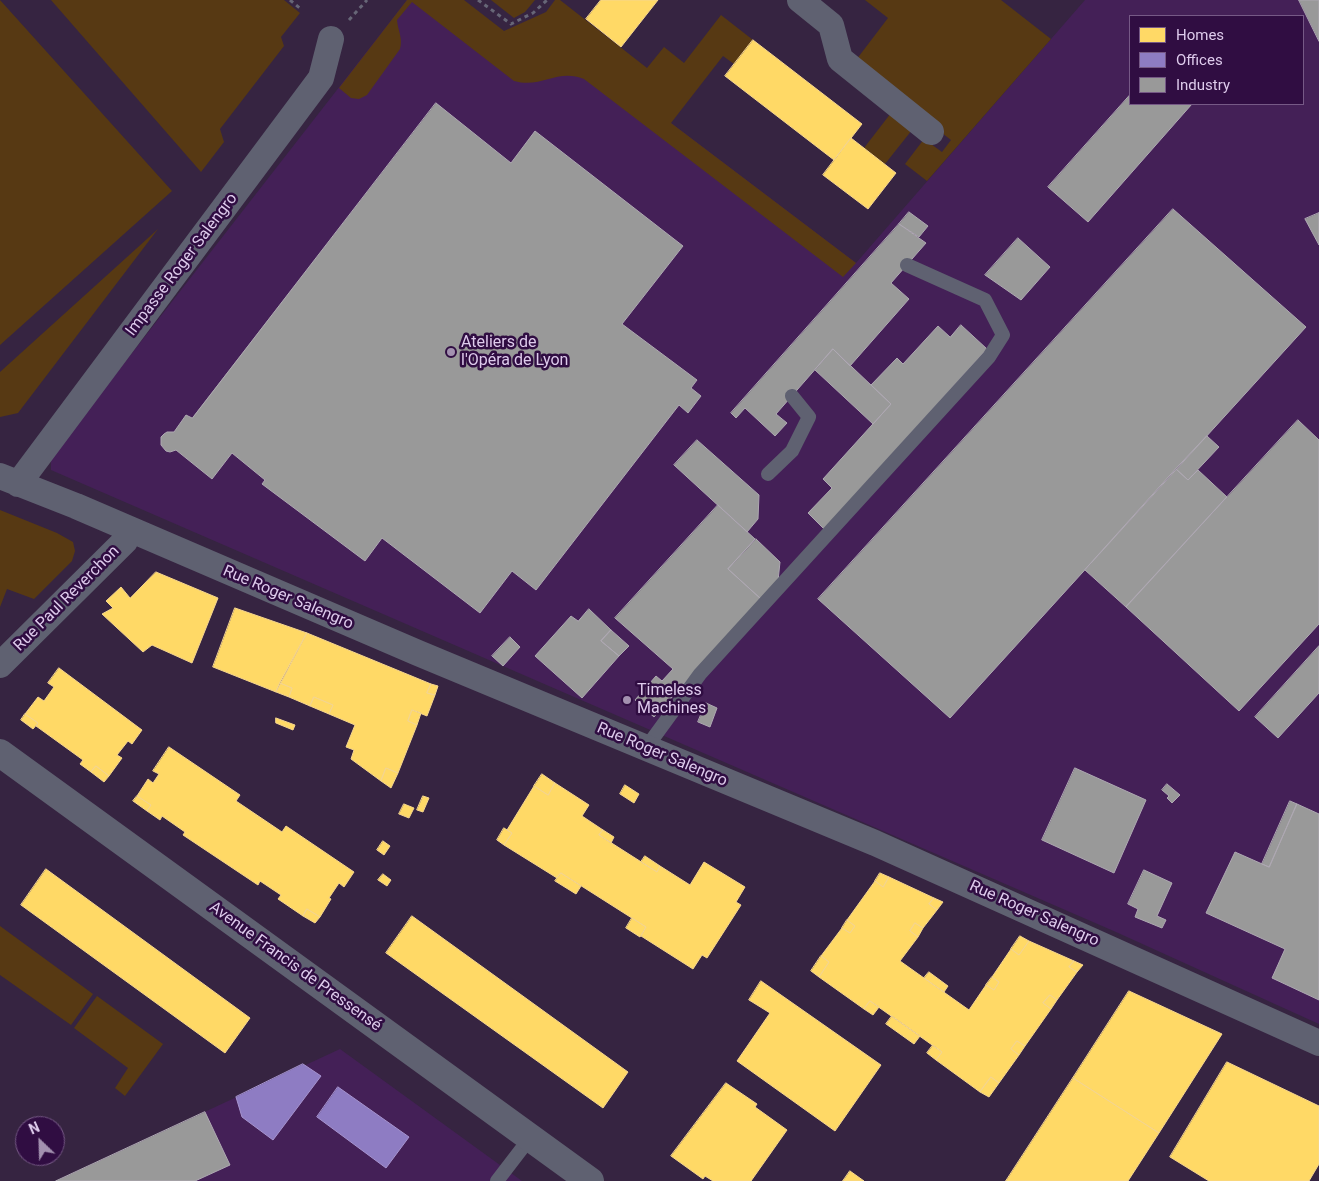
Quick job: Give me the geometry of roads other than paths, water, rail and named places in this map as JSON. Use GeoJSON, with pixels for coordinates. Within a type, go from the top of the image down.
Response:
{"type":"FeatureCollection","features":[{"type":"Feature","properties":{"kind":"street"},"geometry":{"type":"LineString","coordinates":[[800,0],[831,25],[840,58],[932,132]]}},
{"type":"Feature","properties":{"kind":"street","name":"Impasse Roger Salengro"},"geometry":{"type":"LineString","coordinates":[[9,480],[30,465],[321,78],[331,39]]}},
{"type":"Feature","properties":{"kind":"street","name":"Rue Roger Salengro"},"geometry":{"type":"LineString","coordinates":[[9,480],[409,650],[875,843],[1319,1043]]}},
{"type":"Feature","properties":{"kind":"street","name":"Rue Paul Reverchon"},"geometry":{"type":"LineString","coordinates":[[0,665],[125,541],[130,530]]}},
{"type":"Feature","properties":{"kind":"street","name":"Avenue Francis de Pressensé"},"geometry":{"type":"LineString","coordinates":[[0,753],[590,1181]]}},
{"type":"Feature","properties":{"kind":"lane"},"geometry":{"type":"LineString","coordinates":[[646,748],[700,674],[989,356],[1003,336],[985,300],[907,265]]}},
{"type":"Feature","properties":{"kind":"lane"},"geometry":{"type":"LineString","coordinates":[[768,474],[792,451],[809,417],[792,396]]}},
{"type":"Feature","properties":{"kind":"lane"},"geometry":{"type":"LineString","coordinates":[[497,1181],[530,1138]]}},
{"type":"Feature","properties":{"kind":"place","name":"Ateliers de l'Opéra de Lyon"},"geometry":{"type":"Point","coordinates":[451,352]}},
{"type":"Feature","properties":{"kind":"place","name":"Timeless Machines"},"geometry":{"type":"Point","coordinates":[627,700]}}]}
